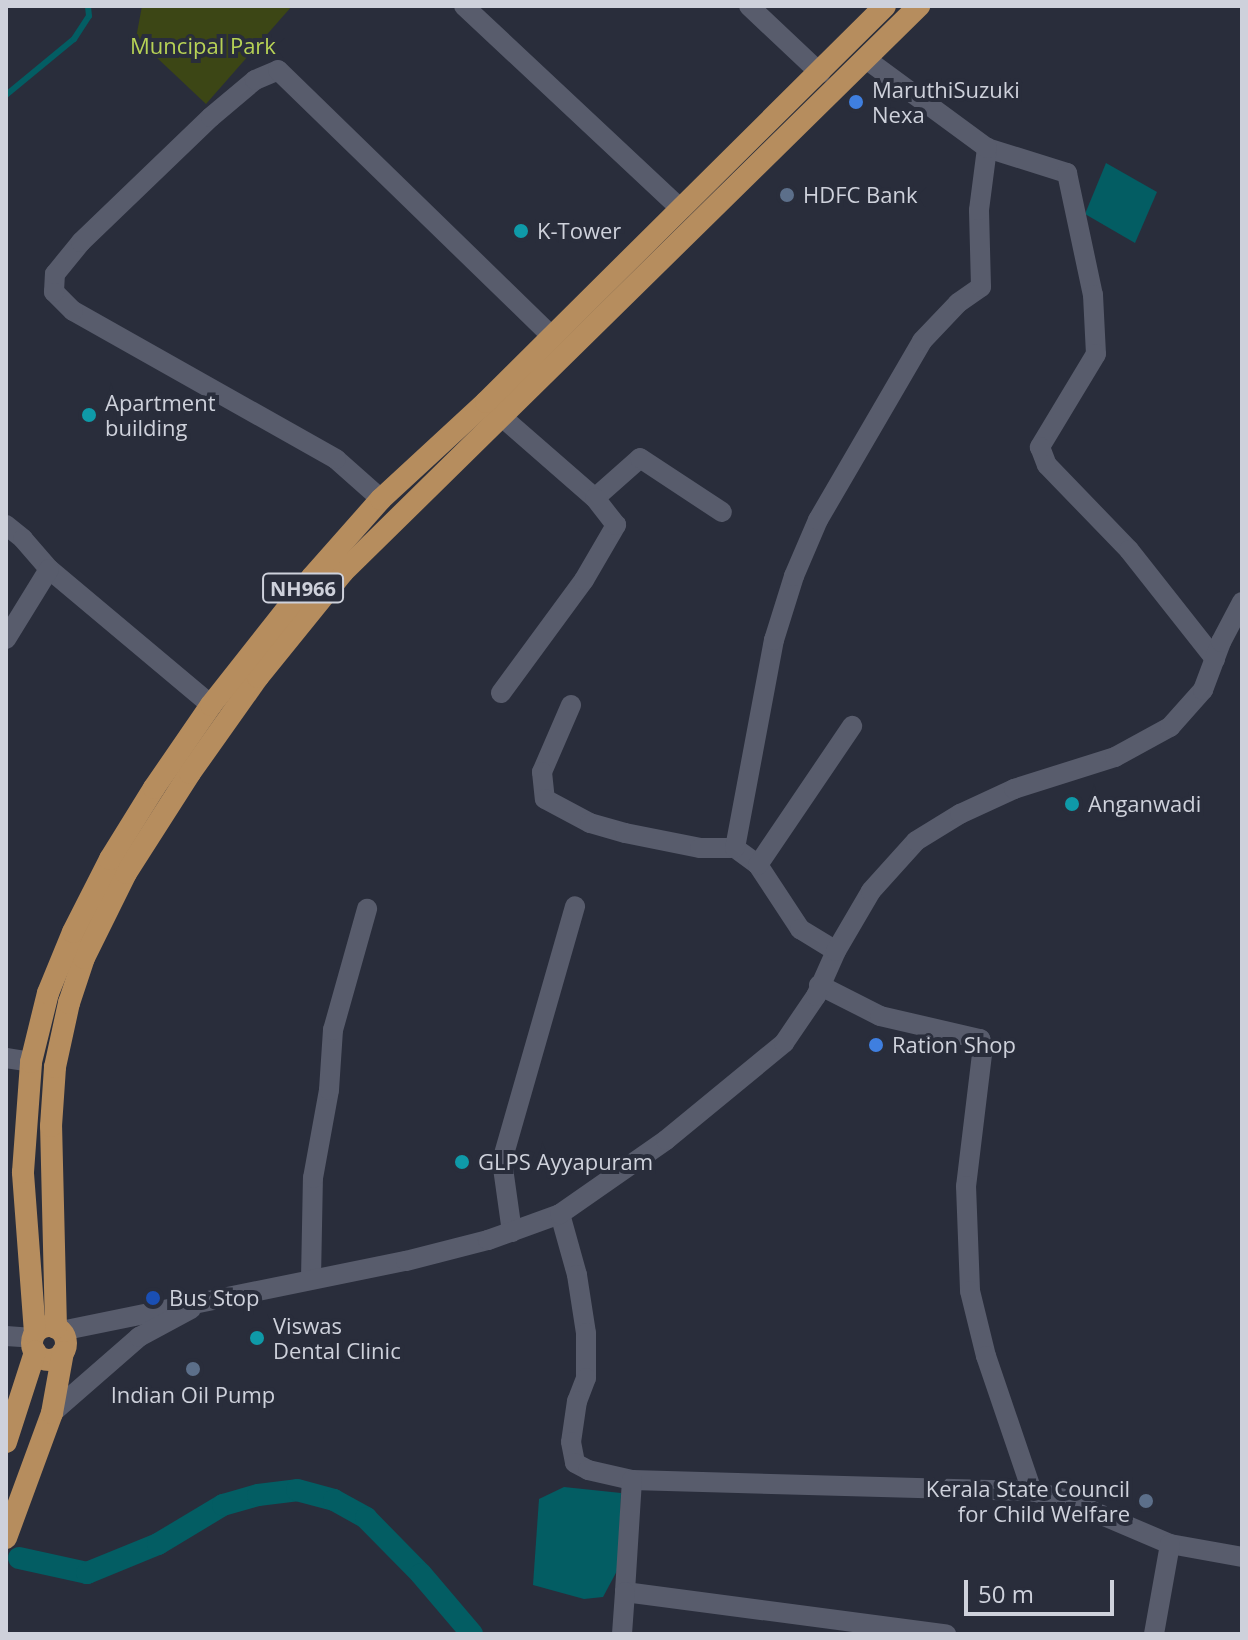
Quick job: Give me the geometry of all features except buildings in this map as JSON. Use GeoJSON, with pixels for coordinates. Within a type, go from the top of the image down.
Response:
{"type":"FeatureCollection","features":[{"type":"Feature","properties":{"kind":"highway","name":"NH966"},"geometry":{"type":"LineString","coordinates":[[6,1538],[52,1413],[47,1339],[23,1172],[31,1062],[48,993],[73,932],[110,859],[211,705],[312,577],[381,499],[552,336],[885,6]]}},
{"type":"Feature","properties":{"kind":"highway","name":"NH966"},"geometry":{"type":"LineString","coordinates":[[6,1442],[47,1339],[55,1067],[69,1003],[84,958],[126,873],[190,773],[258,677],[343,572],[919,6]]}},
{"type":"Feature","properties":{"kind":"street"},"geometry":{"type":"LineString","coordinates":[[464,6],[681,209]]}},
{"type":"Feature","properties":{"kind":"street"},"geometry":{"type":"LineString","coordinates":[[749,6],[820,73]]}},
{"type":"Feature","properties":{"kind":"street"},"geometry":{"type":"LineString","coordinates":[[867,60],[987,148],[1067,173],[1093,295],[1096,354],[1040,447],[1047,465],[1129,550],[1215,659]]}},
{"type":"Feature","properties":{"kind":"street"},"geometry":{"type":"LineString","coordinates":[[381,499],[336,459],[73,311],[54,292],[55,274],[81,242],[211,117],[255,80],[278,70],[552,336]]}},
{"type":"Feature","properties":{"kind":"street"},"geometry":{"type":"LineString","coordinates":[[735,848],[774,640],[806,548],[855,452],[922,341],[958,303],[981,287],[979,210],[987,148]]}},
{"type":"Feature","properties":{"kind":"street"},"geometry":{"type":"LineString","coordinates":[[501,693],[584,580],[616,525],[595,498],[502,417]]}},
{"type":"Feature","properties":{"kind":"street"},"geometry":{"type":"LineString","coordinates":[[595,498],[640,458],[722,512]]}},
{"type":"Feature","properties":{"kind":"street"},"geometry":{"type":"LineString","coordinates":[[6,525],[49,569],[211,705]]}},
{"type":"Feature","properties":{"kind":"street"},"geometry":{"type":"LineString","coordinates":[[6,639],[49,569]]}},
{"type":"Feature","properties":{"kind":"street"},"geometry":{"type":"LineString","coordinates":[[6,1336],[47,1339],[208,1299],[406,1261],[512,1232],[560,1214],[666,1140],[784,1043],[871,891],[916,841],[960,814],[1014,789],[1115,757],[1170,727],[1203,690],[1242,602]]}},
{"type":"Feature","properties":{"kind":"street"},"geometry":{"type":"LineString","coordinates":[[571,705],[542,772],[545,799],[590,823],[625,833],[700,848],[735,848],[758,865],[800,929],[836,951]]}},
{"type":"Feature","properties":{"kind":"street"},"geometry":{"type":"LineString","coordinates":[[758,865],[852,726]]}},
{"type":"Feature","properties":{"kind":"street"},"geometry":{"type":"LineString","coordinates":[[512,1232],[502,1161],[575,906]]}},
{"type":"Feature","properties":{"kind":"street"},"geometry":{"type":"LineString","coordinates":[[311,1279],[313,1178],[329,1090],[333,1030],[367,909]]}},
{"type":"Feature","properties":{"kind":"street"},"geometry":{"type":"LineString","coordinates":[[819,985],[880,1016],[980,1039],[983,1046],[966,1186],[970,1291],[986,1356],[1032,1491]]}},
{"type":"Feature","properties":{"kind":"street"},"geometry":{"type":"LineString","coordinates":[[6,1058],[31,1062]]}},
{"type":"Feature","properties":{"kind":"street"},"geometry":{"type":"LineString","coordinates":[[560,1214],[577,1275],[586,1333],[586,1378],[577,1401],[571,1442],[575,1463],[588,1470],[632,1480],[1032,1491],[1064,1499],[1170,1544],[1242,1557]]}},
{"type":"Feature","properties":{"kind":"street"},"geometry":{"type":"LineString","coordinates":[[52,1413],[139,1337],[208,1299]]}},
{"type":"Feature","properties":{"kind":"street"},"geometry":{"type":"LineString","coordinates":[[622,1634],[632,1480]]}},
{"type":"Feature","properties":{"kind":"street"},"geometry":{"type":"LineString","coordinates":[[1154,1634],[1170,1544]]}},
{"type":"Feature","properties":{"kind":"street"},"geometry":{"type":"LineString","coordinates":[[625,1592],[946,1634]]}},
{"type":"Feature","properties":{"kind":"green space","name":"Muncipal Park"},"geometry":{"type":"Polygon","coordinates":[[[142,6],[292,6],[206,104],[136,38],[142,6]]]}},
{"type":"Feature","properties":{"kind":"shaded area"},"geometry":{"type":"Polygon","coordinates":[[[1106,163],[1157,192],[1135,243],[1085,214],[1106,163]]]}},
{"type":"Feature","properties":{"kind":"shaded area"},"geometry":{"type":"Polygon","coordinates":[[[564,1487],[621,1493],[618,1569],[603,1597],[584,1599],[533,1585],[539,1499],[564,1487]]]}},
{"type":"Feature","properties":{"kind":"waterway"},"geometry":{"type":"LineString","coordinates":[[6,95],[74,39],[89,16],[88,6]]}},
{"type":"Feature","properties":{"kind":"waterway"},"geometry":{"type":"LineString","coordinates":[[19,1558],[87,1573],[158,1544],[223,1505],[258,1495],[297,1490],[334,1500],[366,1518],[421,1574],[472,1634]]}},
{"type":"Feature","properties":{"kind":"place","name":"MaruthiSuzuki Nexa"},"geometry":{"type":"Point","coordinates":[856,102]}},
{"type":"Feature","properties":{"kind":"place","name":"HDFC Bank"},"geometry":{"type":"Point","coordinates":[787,195]}},
{"type":"Feature","properties":{"kind":"place","name":"K-Tower"},"geometry":{"type":"Point","coordinates":[521,231]}},
{"type":"Feature","properties":{"kind":"place","name":"Apartment building"},"geometry":{"type":"Point","coordinates":[89,415]}},
{"type":"Feature","properties":{"kind":"place","name":"Anganwadi"},"geometry":{"type":"Point","coordinates":[1072,804]}},
{"type":"Feature","properties":{"kind":"place","name":"Ration Shop"},"geometry":{"type":"Point","coordinates":[876,1045]}},
{"type":"Feature","properties":{"kind":"place","name":"GLPS Ayyapuram"},"geometry":{"type":"Point","coordinates":[462,1162]}},
{"type":"Feature","properties":{"kind":"place","name":"Bus Stop"},"geometry":{"type":"Point","coordinates":[153,1298]}},
{"type":"Feature","properties":{"kind":"place","name":"Viswas Dental Clinic"},"geometry":{"type":"Point","coordinates":[257,1338]}},
{"type":"Feature","properties":{"kind":"place","name":"Indian Oil Pump"},"geometry":{"type":"Point","coordinates":[193,1369]}},
{"type":"Feature","properties":{"kind":"place","name":"Kerala State Council for Child Welfare"},"geometry":{"type":"Point","coordinates":[1146,1501]}}]}
